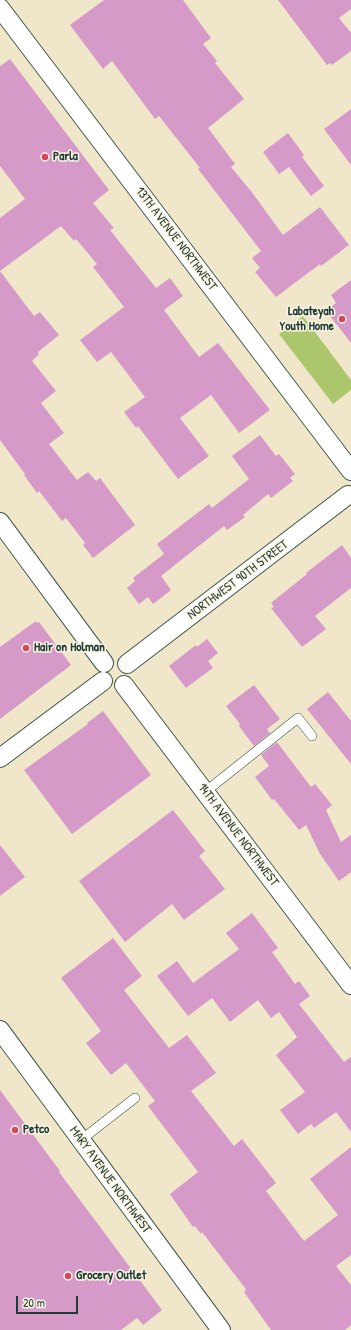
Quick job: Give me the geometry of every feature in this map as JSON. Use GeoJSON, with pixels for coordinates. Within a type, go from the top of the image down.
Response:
{"type":"FeatureCollection","features":[{"type":"Feature","properties":{"kind":"street","name":"13TH AVENUE NORTHWEST"},"geometry":{"type":"LineString","coordinates":[[0,8],[351,472]]}},
{"type":"Feature","properties":{"kind":"street"},"geometry":{"type":"LineString","coordinates":[[350,497],[345,488],[345,482],[346,478],[351,472]]}},
{"type":"Feature","properties":{"kind":"street","name":"NORTHWEST 90TH STREET"},"geometry":{"type":"LineString","coordinates":[[127,664],[350,497]]}},
{"type":"Feature","properties":{"kind":"street"},"geometry":{"type":"LineString","coordinates":[[0,522],[104,663]]}},
{"type":"Feature","properties":{"kind":"street"},"geometry":{"type":"LineString","coordinates":[[121,658],[127,664],[130,670],[130,676],[124,685],[117,688],[112,688],[103,681],[100,675],[102,665],[104,663],[110,659],[121,658]]}},
{"type":"Feature","properties":{"kind":"street"},"geometry":{"type":"LineString","coordinates":[[0,758],[103,681]]}},
{"type":"Feature","properties":{"kind":"street","name":"14TH AVENUE NORTHWEST"},"geometry":{"type":"LineString","coordinates":[[124,685],[351,986]]}},
{"type":"Feature","properties":{"kind":"street","name":"MARY AVENUE NORTHWEST"},"geometry":{"type":"LineString","coordinates":[[0,1030],[221,1330]]}},
{"type":"Feature","properties":{"kind":"lane"},"geometry":{"type":"LineString","coordinates":[[205,792],[298,718],[312,736]]}},
{"type":"Feature","properties":{"kind":"lane"},"geometry":{"type":"LineString","coordinates":[[81,1140],[135,1098]]}},
{"type":"Feature","properties":{"kind":"green space"},"geometry":{"type":"Polygon","coordinates":[[[303,316],[351,380],[351,390],[333,404],[279,334],[303,316]]]}},
{"type":"Feature","properties":{"kind":"building"},"geometry":{"type":"Polygon","coordinates":[[[104,0],[183,0],[211,38],[203,44],[217,61],[215,63],[244,99],[208,128],[235,164],[231,167],[251,191],[283,235],[320,207],[349,245],[321,266],[320,264],[276,297],[255,272],[260,268],[252,258],[261,251],[198,169],[200,168],[159,116],[155,119],[112,61],[103,69],[70,25],[104,0]]]}},
{"type":"Feature","properties":{"kind":"building"},"geometry":{"type":"Polygon","coordinates":[[[278,0],[351,0],[351,9],[339,18],[351,33],[351,51],[332,65],[330,63],[327,65],[278,0]]]}},
{"type":"Feature","properties":{"kind":"building"},"geometry":{"type":"Polygon","coordinates":[[[10,59],[109,190],[93,203],[114,228],[110,230],[156,288],[170,278],[183,296],[164,310],[199,357],[218,343],[270,410],[239,433],[211,395],[180,418],[209,456],[178,479],[138,426],[136,428],[124,412],[145,397],[111,352],[97,362],[80,340],[124,307],[93,267],[97,264],[76,239],[74,241],[61,226],[0,271],[0,218],[25,199],[0,166],[0,66],[10,59]]]}},
{"type":"Feature","properties":{"kind":"building"},"geometry":{"type":"Polygon","coordinates":[[[351,109],[351,165],[324,129],[351,109]]]}},
{"type":"Feature","properties":{"kind":"building"},"geometry":{"type":"Polygon","coordinates":[[[288,133],[304,155],[302,157],[324,186],[311,196],[289,167],[279,174],[263,152],[288,133]]]}},
{"type":"Feature","properties":{"kind":"building"},"geometry":{"type":"Polygon","coordinates":[[[0,271],[34,316],[40,312],[59,335],[38,352],[39,354],[32,361],[56,391],[41,403],[64,433],[49,444],[77,480],[88,472],[96,481],[100,478],[135,525],[93,558],[83,545],[85,543],[66,518],[62,521],[39,491],[37,493],[0,440],[0,271]]]}},
{"type":"Feature","properties":{"kind":"building","name":"Labateyah Youth Home"},"geometry":{"type":"Polygon","coordinates":[[[351,280],[351,343],[326,311],[336,303],[331,295],[351,280]]]}},
{"type":"Feature","properties":{"kind":"building"},"geometry":{"type":"Polygon","coordinates":[[[260,435],[276,456],[279,454],[295,474],[290,478],[293,481],[271,498],[268,494],[243,515],[245,517],[227,530],[224,526],[161,576],[171,590],[153,604],[148,597],[139,604],[127,588],[135,581],[133,578],[164,554],[157,544],[209,504],[212,508],[249,479],[232,456],[260,435]]]}},
{"type":"Feature","properties":{"kind":"building"},"geometry":{"type":"Polygon","coordinates":[[[342,545],[351,558],[351,588],[315,616],[326,629],[302,647],[271,608],[274,607],[271,603],[342,545]]]}},
{"type":"Feature","properties":{"kind":"building"},"geometry":{"type":"Polygon","coordinates":[[[36,621],[37,623],[39,622],[71,665],[0,719],[0,647],[36,621]]]}},
{"type":"Feature","properties":{"kind":"building"},"geometry":{"type":"Polygon","coordinates":[[[207,639],[218,653],[208,661],[213,668],[186,688],[169,666],[196,645],[197,647],[207,639]]]}},
{"type":"Feature","properties":{"kind":"building"},"geometry":{"type":"Polygon","coordinates":[[[254,685],[280,719],[267,729],[270,733],[254,746],[226,706],[254,685]]]}},
{"type":"Feature","properties":{"kind":"building"},"geometry":{"type":"Polygon","coordinates":[[[328,692],[351,721],[351,764],[307,709],[328,692]]]}},
{"type":"Feature","properties":{"kind":"building"},"geometry":{"type":"Polygon","coordinates":[[[103,711],[151,775],[72,834],[24,770],[88,724],[87,723],[103,711]]]}},
{"type":"Feature","properties":{"kind":"building"},"geometry":{"type":"Polygon","coordinates":[[[277,742],[311,787],[315,784],[332,805],[326,810],[341,842],[351,835],[351,872],[339,881],[320,854],[306,825],[299,830],[274,799],[272,800],[255,777],[269,766],[261,755],[277,742]]]}},
{"type":"Feature","properties":{"kind":"building"},"geometry":{"type":"Polygon","coordinates":[[[173,810],[205,851],[199,856],[225,889],[184,920],[172,904],[125,942],[79,881],[173,810]]]}},
{"type":"Feature","properties":{"kind":"building"},"geometry":{"type":"Polygon","coordinates":[[[0,845],[25,877],[0,896],[0,845]]]}},
{"type":"Feature","properties":{"kind":"building"},"geometry":{"type":"Polygon","coordinates":[[[252,913],[278,948],[272,952],[295,984],[299,981],[310,996],[299,1004],[344,1062],[351,1057],[351,1132],[336,1112],[314,1128],[311,1124],[298,1134],[280,1110],[305,1092],[276,1055],[297,1037],[279,1012],[271,1018],[258,1000],[230,1022],[212,998],[188,1016],[157,976],[177,961],[193,983],[239,949],[226,933],[252,913]]]}},
{"type":"Feature","properties":{"kind":"building"},"geometry":{"type":"Polygon","coordinates":[[[113,938],[142,976],[124,990],[169,1048],[187,1035],[216,1073],[191,1091],[234,1146],[242,1139],[276,1183],[266,1191],[304,1241],[338,1215],[310,1179],[351,1147],[351,1255],[336,1266],[351,1285],[351,1325],[345,1330],[271,1330],[244,1292],[246,1290],[245,1288],[202,1232],[201,1234],[195,1226],[193,1227],[170,1194],[198,1172],[148,1106],[155,1101],[126,1063],[111,1075],[86,1043],[101,1031],[61,978],[113,938]]]}},
{"type":"Feature","properties":{"kind":"building","name":"Grocery Outlet"},"geometry":{"type":"Polygon","coordinates":[[[0,1090],[162,1310],[143,1325],[137,1318],[121,1330],[0,1330],[0,1090]]]}},
{"type":"Feature","properties":{"kind":"place","name":"Parla"},"geometry":{"type":"Point","coordinates":[45,157]}},
{"type":"Feature","properties":{"kind":"place","name":"Labateyah Youth Home"},"geometry":{"type":"Point","coordinates":[342,319]}},
{"type":"Feature","properties":{"kind":"place","name":"Hair on Holman"},"geometry":{"type":"Point","coordinates":[26,648]}},
{"type":"Feature","properties":{"kind":"place","name":"Petco"},"geometry":{"type":"Point","coordinates":[15,1130]}},
{"type":"Feature","properties":{"kind":"place","name":"Grocery Outlet"},"geometry":{"type":"Point","coordinates":[68,1276]}}]}
